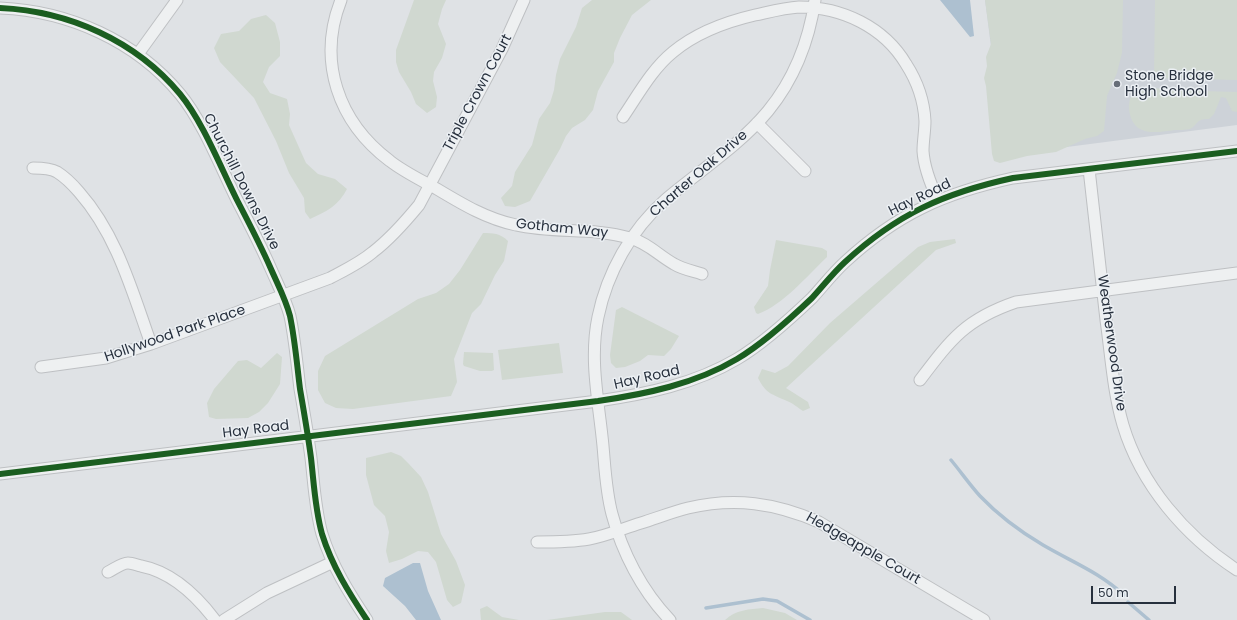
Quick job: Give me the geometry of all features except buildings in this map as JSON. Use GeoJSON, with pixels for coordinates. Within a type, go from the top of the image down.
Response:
{"type":"FeatureCollection","features":[{"type":"Feature","properties":{"kind":"street"},"geometry":{"type":"LineString","coordinates":[[138,54],[177,0]]}},
{"type":"Feature","properties":{"kind":"street","name":"Gotham Way"},"geometry":{"type":"LineString","coordinates":[[341,0],[332,27],[331,55],[336,87],[343,104],[357,128],[391,162],[470,208],[493,218],[515,225],[554,230],[594,231],[631,238],[647,244],[675,265],[702,274]]}},
{"type":"Feature","properties":{"kind":"street","name":"Triple Crown Court"},"geometry":{"type":"LineString","coordinates":[[284,296],[330,278],[351,267],[373,252],[406,221],[419,205],[502,49],[524,0]]}},
{"type":"Feature","properties":{"kind":"street"},"geometry":{"type":"LineString","coordinates":[[624,117],[647,81],[661,64],[671,53],[697,36],[716,26],[738,19],[815,4],[845,14],[872,27],[900,54],[917,84],[923,105],[925,122],[923,151],[931,185],[938,200]]}},
{"type":"Feature","properties":{"kind":"street","name":"Charter Oak Drive"},"geometry":{"type":"LineString","coordinates":[[670,620],[642,584],[628,559],[617,531],[608,494],[594,376],[594,358],[598,317],[610,277],[631,238],[663,202],[741,138],[757,123],[778,98],[794,70],[807,40],[815,4]]}},
{"type":"Feature","properties":{"kind":"street","name":"Churchill Downs Drive"},"geometry":{"type":"LineString","coordinates":[[0,8],[55,16],[84,25],[106,35],[138,54],[159,72],[180,95],[195,117],[258,239],[284,296],[294,334],[316,508],[323,536],[332,562],[341,580],[367,620]]}},
{"type":"Feature","properties":{"kind":"street"},"geometry":{"type":"LineString","coordinates":[[757,123],[805,171]]}},
{"type":"Feature","properties":{"kind":"street","name":"Hay Road"},"geometry":{"type":"LineString","coordinates":[[0,474],[598,401],[631,396],[679,384],[711,373],[738,358],[786,322],[845,262],[889,226],[910,213],[938,200],[984,185],[1013,178],[1237,151]]}},
{"type":"Feature","properties":{"kind":"street"},"geometry":{"type":"LineString","coordinates":[[32,168],[56,172],[74,186],[98,216],[119,257],[151,344]]}},
{"type":"Feature","properties":{"kind":"street","name":"Weatherwood Drive"},"geometry":{"type":"LineString","coordinates":[[1090,169],[1102,290],[1114,381],[1124,426],[1140,463],[1159,495],[1182,524],[1209,550],[1237,570]]}},
{"type":"Feature","properties":{"kind":"street"},"geometry":{"type":"LineString","coordinates":[[920,380],[958,333],[981,316],[998,308],[1025,300],[1237,273]]}},
{"type":"Feature","properties":{"kind":"street","name":"Hollywood Park Place"},"geometry":{"type":"LineString","coordinates":[[40,368],[106,358],[151,344],[284,296]]}},
{"type":"Feature","properties":{"kind":"street","name":"Hedgeapple Court"},"geometry":{"type":"LineString","coordinates":[[537,542],[570,542],[589,539],[686,508],[705,504],[744,502],[783,508],[828,526],[984,620]]}},
{"type":"Feature","properties":{"kind":"street"},"geometry":{"type":"LineString","coordinates":[[224,620],[266,594],[332,562]]}},
{"type":"Feature","properties":{"kind":"street"},"geometry":{"type":"LineString","coordinates":[[108,572],[127,563],[154,568],[187,589],[204,605],[214,620]]}},
{"type":"Feature","properties":{"kind":"shaded area"},"geometry":{"type":"Polygon","coordinates":[[[414,0],[446,0],[438,24],[446,44],[442,58],[434,72],[433,81],[437,97],[436,107],[427,113],[416,104],[411,92],[399,72],[396,62],[396,50],[414,0]]]}},
{"type":"Feature","properties":{"kind":"shaded area"},"geometry":{"type":"Polygon","coordinates":[[[592,0],[651,0],[632,15],[614,53],[614,62],[598,91],[593,110],[585,120],[572,128],[566,136],[530,201],[515,207],[505,206],[501,198],[512,186],[515,172],[532,145],[539,119],[550,103],[560,59],[576,27],[582,8],[592,0]]]}},
{"type":"Feature","properties":{"kind":"shaded area","name":"Stone Bridge High School"},"geometry":{"type":"Polygon","coordinates":[[[985,0],[1237,0],[1237,125],[1005,155],[985,0]]]}},
{"type":"Feature","properties":{"kind":"shaded area"},"geometry":{"type":"Polygon","coordinates":[[[985,0],[1123,0],[1122,53],[1117,73],[1107,96],[1104,131],[1097,136],[1085,139],[1056,152],[1027,156],[1000,163],[994,161],[984,78],[987,66],[986,57],[991,44],[985,0]]]}},
{"type":"Feature","properties":{"kind":"shaded area"},"geometry":{"type":"Polygon","coordinates":[[[1155,0],[1237,0],[1237,80],[1154,78],[1155,0]]]}},
{"type":"Feature","properties":{"kind":"shaded area"},"geometry":{"type":"Polygon","coordinates":[[[266,15],[275,23],[280,42],[280,56],[269,67],[263,82],[270,93],[287,99],[290,114],[289,125],[306,163],[318,174],[335,179],[347,189],[336,204],[310,219],[305,212],[304,198],[289,173],[276,141],[254,98],[220,62],[214,48],[221,34],[239,31],[251,19],[266,15]]]}},
{"type":"Feature","properties":{"kind":"shaded area"},"geometry":{"type":"Polygon","coordinates":[[[1150,87],[1167,90],[1237,92],[1237,112],[1232,111],[1226,98],[1221,97],[1214,114],[1209,119],[1199,121],[1190,129],[1156,132],[1144,131],[1134,124],[1129,110],[1129,103],[1135,88],[1150,87]]]}},
{"type":"Feature","properties":{"kind":"shaded area"},"geometry":{"type":"Polygon","coordinates":[[[483,233],[496,234],[502,236],[508,241],[504,261],[495,275],[481,304],[472,313],[454,359],[457,382],[451,396],[353,409],[336,408],[325,403],[318,390],[318,371],[325,356],[418,299],[436,293],[449,284],[460,270],[483,233]]]}},
{"type":"Feature","properties":{"kind":"shaded area"},"geometry":{"type":"Polygon","coordinates":[[[955,239],[956,243],[936,250],[786,388],[808,402],[810,408],[803,411],[791,403],[773,395],[764,387],[758,378],[762,369],[775,373],[788,366],[830,323],[918,247],[930,242],[955,239]]]}},
{"type":"Feature","properties":{"kind":"shaded area"},"geometry":{"type":"Polygon","coordinates":[[[776,240],[822,248],[827,251],[827,257],[786,297],[777,304],[758,314],[756,313],[754,307],[768,286],[776,240]]]}},
{"type":"Feature","properties":{"kind":"shaded area"},"geometry":{"type":"Polygon","coordinates":[[[622,307],[679,336],[671,349],[664,356],[648,355],[640,361],[625,367],[616,368],[611,363],[610,355],[616,310],[622,307]]]}},
{"type":"Feature","properties":{"kind":"shaded area"},"geometry":{"type":"Polygon","coordinates":[[[559,343],[563,373],[502,380],[498,350],[559,343]]]}},
{"type":"Feature","properties":{"kind":"shaded area"},"geometry":{"type":"Polygon","coordinates":[[[464,352],[493,353],[494,370],[480,371],[464,366],[464,352]]]}},
{"type":"Feature","properties":{"kind":"shaded area"},"geometry":{"type":"Polygon","coordinates":[[[277,353],[282,357],[280,384],[268,403],[259,412],[248,418],[216,419],[209,417],[207,403],[214,389],[238,361],[247,360],[261,368],[277,353]]]}},
{"type":"Feature","properties":{"kind":"shaded area"},"geometry":{"type":"Polygon","coordinates":[[[391,452],[401,456],[421,477],[428,492],[441,534],[456,561],[465,585],[461,603],[453,607],[447,600],[436,562],[428,552],[418,551],[402,559],[389,563],[386,551],[389,532],[385,516],[374,505],[366,475],[366,458],[391,452]]]}},
{"type":"Feature","properties":{"kind":"shaded area"},"geometry":{"type":"Polygon","coordinates":[[[487,606],[502,617],[519,620],[481,620],[480,609],[487,606]]]}},
{"type":"Feature","properties":{"kind":"shaded area"},"geometry":{"type":"Polygon","coordinates":[[[763,608],[785,613],[797,620],[725,620],[738,612],[763,608]]]}},
{"type":"Feature","properties":{"kind":"shaded area"},"geometry":{"type":"Polygon","coordinates":[[[605,612],[621,612],[632,620],[547,620],[605,612]]]}},
{"type":"Feature","properties":{"kind":"water"},"geometry":{"type":"Polygon","coordinates":[[[940,0],[970,0],[974,36],[970,37],[940,0]]]}},
{"type":"Feature","properties":{"kind":"water"},"geometry":{"type":"Polygon","coordinates":[[[413,563],[420,563],[428,591],[441,620],[416,620],[405,606],[383,586],[385,578],[413,563]]]}},
{"type":"Feature","properties":{"kind":"waterway"},"geometry":{"type":"LineString","coordinates":[[951,460],[980,496],[1010,523],[1026,535],[1105,580],[1124,595]]}},
{"type":"Feature","properties":{"kind":"waterway"},"geometry":{"type":"LineString","coordinates":[[706,608],[763,599],[777,601],[810,620]]}},
{"type":"Feature","properties":{"kind":"waterway"},"geometry":{"type":"LineString","coordinates":[[1128,602],[1149,620]]}},
{"type":"Feature","properties":{"kind":"cycle path"},"geometry":{"type":"LineString","coordinates":[[0,8],[26,10],[51,15],[99,32],[122,44],[162,75],[180,94],[196,118],[211,145],[259,243],[286,304],[293,334],[311,458],[316,506],[322,534],[336,568],[347,589],[367,620]]}},
{"type":"Feature","properties":{"kind":"cycle path"},"geometry":{"type":"LineString","coordinates":[[0,474],[598,401],[670,387],[721,368],[747,353],[795,314],[812,298],[832,275],[864,245],[903,218],[943,199],[988,184],[1013,178],[1237,151]]}},
{"type":"Feature","properties":{"kind":"place","name":"Stone Bridge High School"},"geometry":{"type":"Point","coordinates":[1117,84]}}]}
